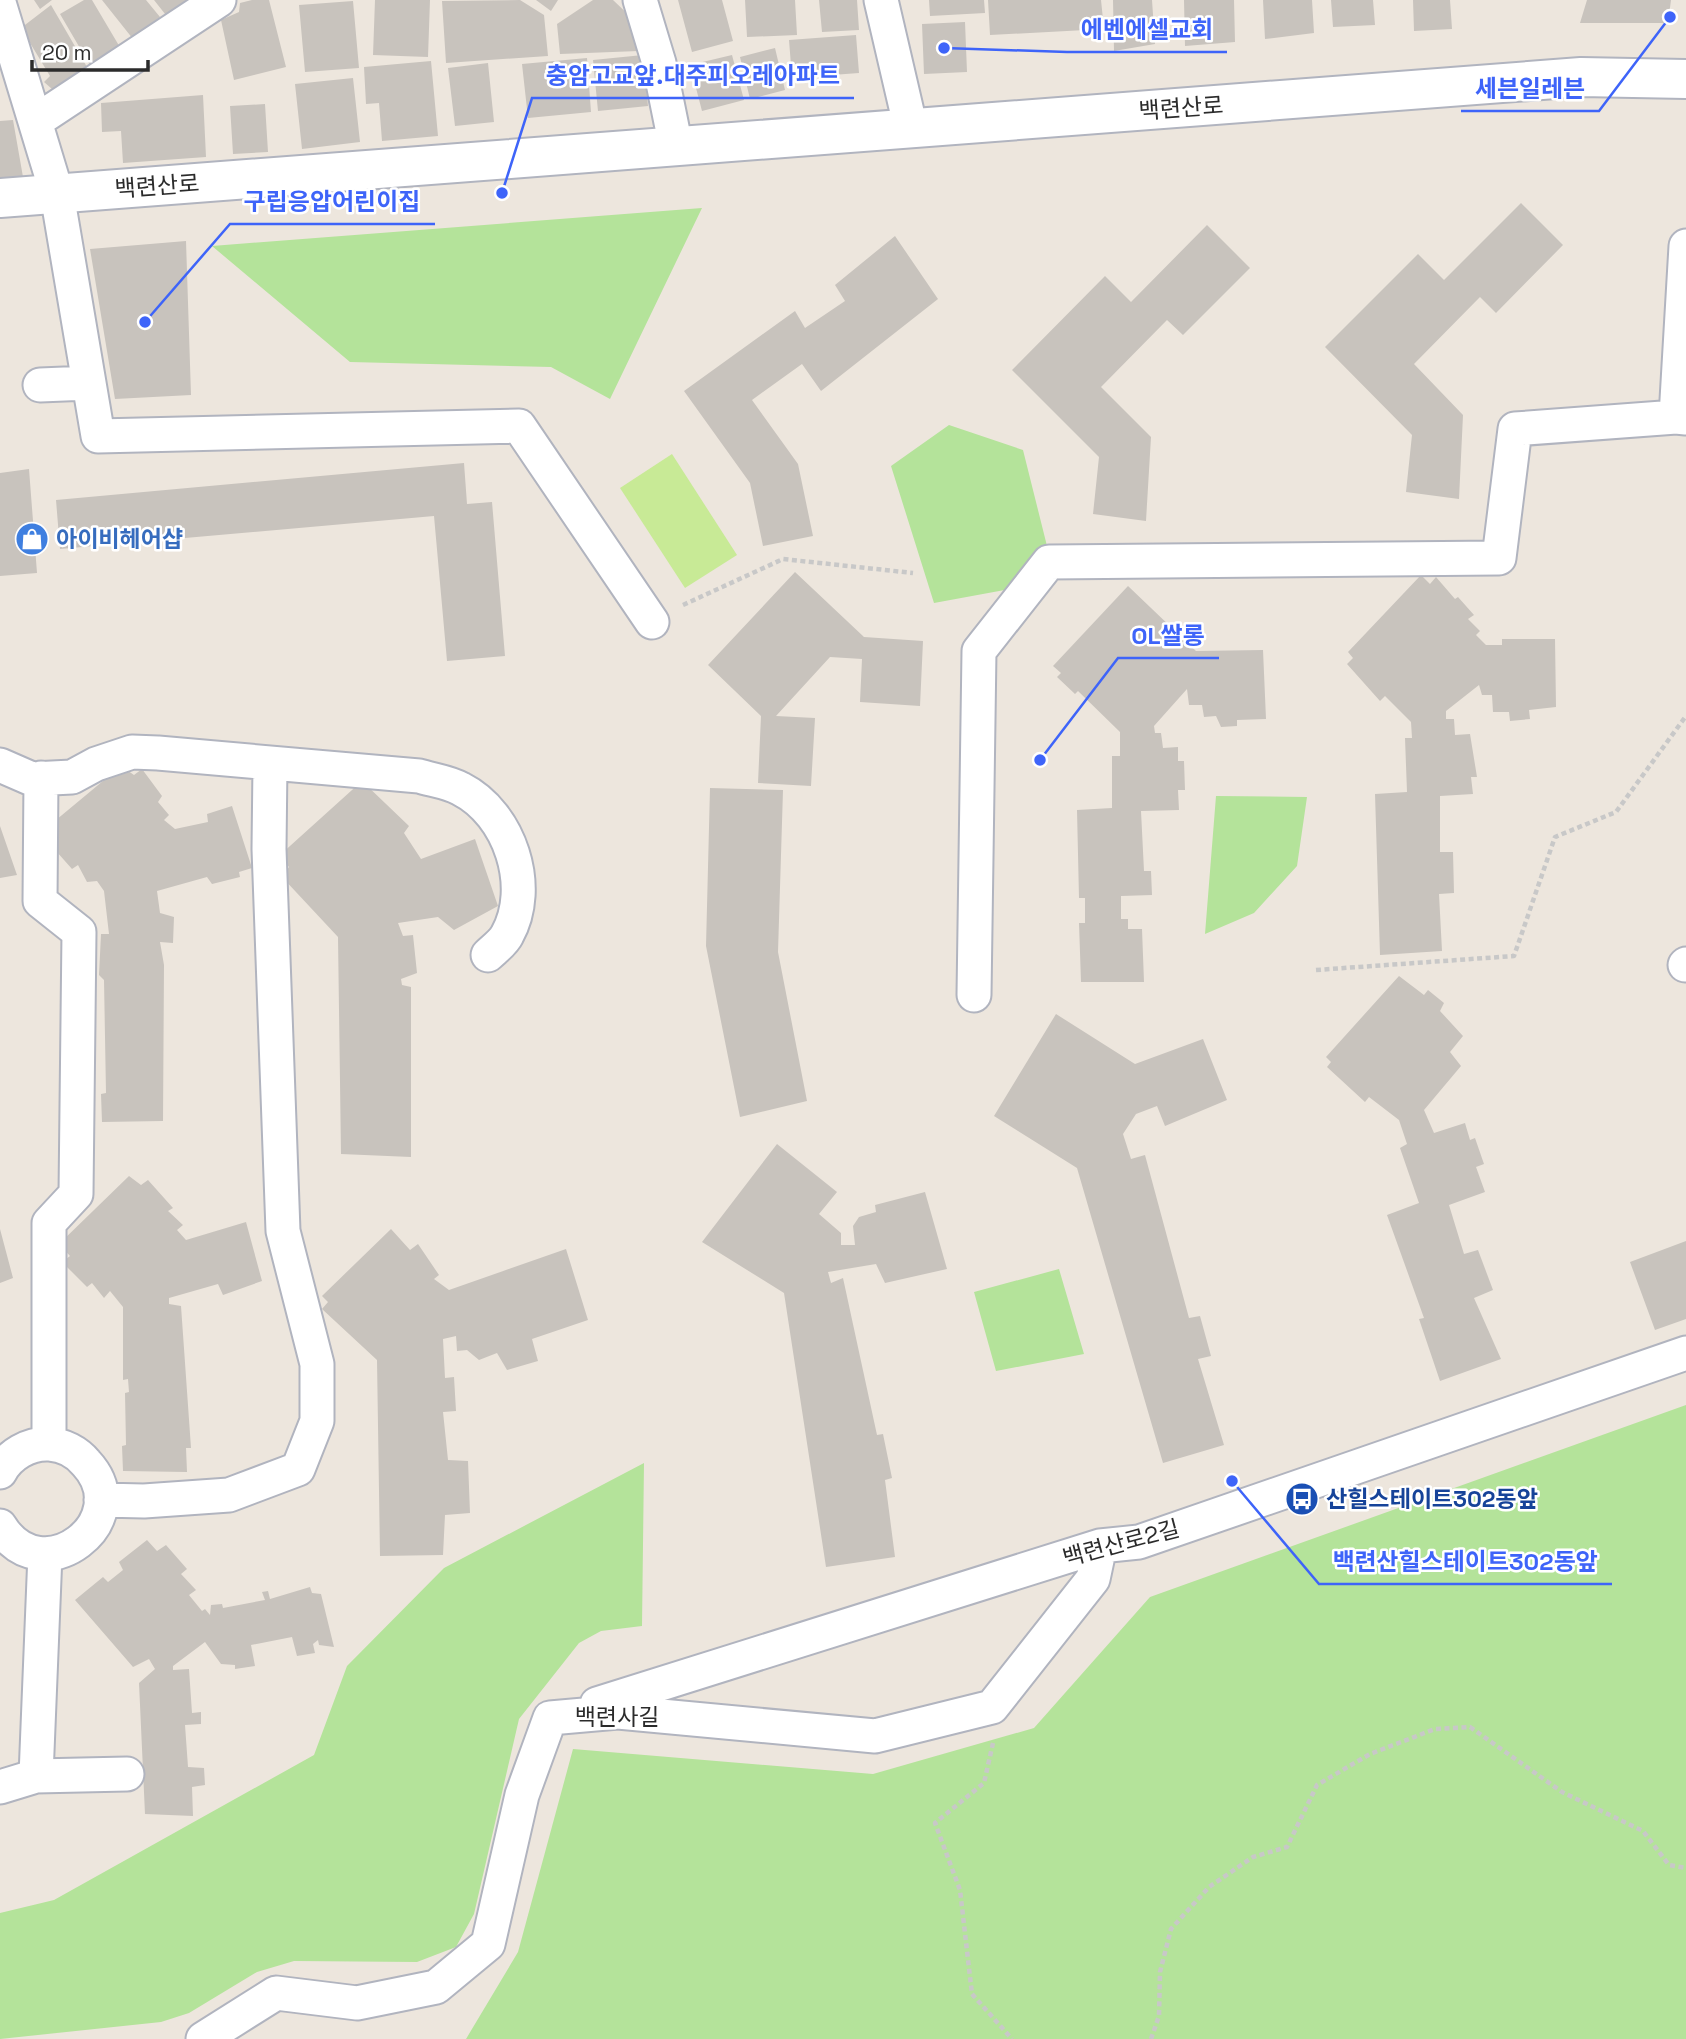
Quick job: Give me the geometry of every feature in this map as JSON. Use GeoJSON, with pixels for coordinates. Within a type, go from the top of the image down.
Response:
{"type":"FeatureCollection","features":[{"type":"Feature","properties":{"kind":"main road","name":"백련산로"},"geometry":{"type":"LineString","coordinates":[[0,198],[1581,77],[1686,79]]}},
{"type":"Feature","properties":{"kind":"street"},"geometry":{"type":"LineString","coordinates":[[36,121],[219,0]]}},
{"type":"Feature","properties":{"kind":"street"},"geometry":{"type":"LineString","coordinates":[[640,0],[659,63],[676,146]]}},
{"type":"Feature","properties":{"kind":"street"},"geometry":{"type":"LineString","coordinates":[[881,0],[911,129]]}},
{"type":"Feature","properties":{"kind":"street"},"geometry":{"type":"LineString","coordinates":[[0,6],[57,194],[98,436],[519,426],[665,615]]}},
{"type":"Feature","properties":{"kind":"street"},"geometry":{"type":"LineString","coordinates":[[974,995],[979,651],[1049,562],[1499,558],[1515,429],[1681,417],[1686,246]]}},
{"type":"Feature","properties":{"kind":"street"},"geometry":{"type":"LineString","coordinates":[[40,385],[89,383]]}},
{"type":"Feature","properties":{"kind":"street"},"geometry":{"type":"LineString","coordinates":[[0,765],[32,779],[72,777],[96,764],[132,752],[419,776],[460,788],[486,807],[500,825],[519,875],[519,904],[506,937],[488,955]]}},
{"type":"Feature","properties":{"kind":"street"},"geometry":{"type":"LineString","coordinates":[[101,1500],[144,1501],[229,1495],[298,1469],[317,1422],[317,1364],[283,1231],[269,849],[270,764]]}},
{"type":"Feature","properties":{"kind":"street"},"geometry":{"type":"LineString","coordinates":[[41,778],[40,901],[79,932],[76,1194],[49,1223],[49,1444]]}},
{"type":"Feature","properties":{"kind":"street","name":"백련산로2길"},"geometry":{"type":"LineString","coordinates":[[550,1718],[1100,1546],[1139,1542],[1686,1353]]}},
{"type":"Feature","properties":{"kind":"street"},"geometry":{"type":"LineString","coordinates":[[0,1472],[16,1454],[32,1446],[49,1444],[66,1447],[80,1456],[92,1469],[101,1500],[98,1518],[89,1533],[77,1544],[61,1552],[45,1554],[28,1551],[13,1542],[0,1526]]}},
{"type":"Feature","properties":{"kind":"street"},"geometry":{"type":"LineString","coordinates":[[994,1703],[1093,1578],[1100,1546]]}},
{"type":"Feature","properties":{"kind":"street"},"geometry":{"type":"LineString","coordinates":[[36,1776],[45,1554]]}},
{"type":"Feature","properties":{"kind":"street","name":"백련사길"},"geometry":{"type":"LineString","coordinates":[[203,2039],[276,1993],[357,2003],[436,1987],[488,1944],[522,1795],[550,1718],[618,1712],[875,1736],[994,1703]]}},
{"type":"Feature","properties":{"kind":"street"},"geometry":{"type":"LineString","coordinates":[[0,1787],[36,1776],[127,1774]]}},
{"type":"Feature","properties":{"kind":"path"},"geometry":{"type":"LineString","coordinates":[[665,615],[783,559],[913,573]]}},
{"type":"Feature","properties":{"kind":"path"},"geometry":{"type":"LineString","coordinates":[[1316,970],[1514,956],[1555,837],[1616,812],[1686,716]]}},
{"type":"Feature","properties":{"kind":"path"},"geometry":{"type":"LineString","coordinates":[[994,1703],[1002,1721],[988,1756],[984,1783],[935,1823],[960,1890],[972,1994],[1012,2039]]}},
{"type":"Feature","properties":{"kind":"path"},"geometry":{"type":"LineString","coordinates":[[1151,2039],[1159,2016],[1160,1972],[1171,1929],[1186,1912],[1209,1887],[1253,1857],[1287,1847],[1317,1785],[1370,1754],[1435,1729],[1469,1727],[1562,1792],[1643,1831],[1669,1865],[1686,1868]]}},
{"type":"Feature","properties":{"kind":"green space"},"geometry":{"type":"Polygon","coordinates":[[[702,208],[610,399],[551,367],[350,362],[212,246],[702,208]]]}},
{"type":"Feature","properties":{"kind":"green space"},"geometry":{"type":"Polygon","coordinates":[[[949,425],[1023,450],[1047,546],[1010,589],[934,603],[891,466],[949,425]]]}},
{"type":"Feature","properties":{"kind":"green space"},"geometry":{"type":"Polygon","coordinates":[[[672,454],[737,555],[685,588],[620,488],[672,454]]]}},
{"type":"Feature","properties":{"kind":"green space"},"geometry":{"type":"Polygon","coordinates":[[[1216,796],[1307,797],[1297,866],[1254,913],[1205,934],[1216,796]]]}},
{"type":"Feature","properties":{"kind":"green space"},"geometry":{"type":"Polygon","coordinates":[[[1059,1269],[1084,1354],[996,1371],[974,1292],[1059,1269]]]}},
{"type":"Feature","properties":{"kind":"green space"},"geometry":{"type":"Polygon","coordinates":[[[1686,1405],[1686,2039],[466,2039],[518,1952],[573,1749],[873,1774],[1034,1728],[1150,1597],[1686,1405]]]}},
{"type":"Feature","properties":{"kind":"green space"},"geometry":{"type":"Polygon","coordinates":[[[644,1463],[642,1626],[601,1631],[579,1643],[519,1719],[474,1914],[456,1947],[417,1962],[294,1961],[257,1972],[189,2013],[161,2022],[0,2039],[0,1913],[54,1900],[314,1755],[347,1666],[444,1568],[644,1463]]]}},
{"type":"Feature","properties":{"kind":"building"},"geometry":{"type":"Polygon","coordinates":[[[34,0],[52,0],[40,9],[34,0]]]}},
{"type":"Feature","properties":{"kind":"building"},"geometry":{"type":"Polygon","coordinates":[[[84,0],[92,0],[121,49],[91,67],[60,14],[84,0]]]}},
{"type":"Feature","properties":{"kind":"building"},"geometry":{"type":"Polygon","coordinates":[[[102,0],[146,0],[160,17],[133,39],[102,0]]]}},
{"type":"Feature","properties":{"kind":"building"},"geometry":{"type":"Polygon","coordinates":[[[154,0],[194,0],[169,19],[154,0]]]}},
{"type":"Feature","properties":{"kind":"building"},"geometry":{"type":"Polygon","coordinates":[[[269,0],[286,67],[234,80],[221,20],[239,12],[240,3],[269,0]]]}},
{"type":"Feature","properties":{"kind":"building"},"geometry":{"type":"Polygon","coordinates":[[[375,0],[430,0],[428,57],[373,55],[375,0]]]}},
{"type":"Feature","properties":{"kind":"building"},"geometry":{"type":"Polygon","coordinates":[[[520,0],[544,15],[548,56],[446,63],[442,1],[520,0]]]}},
{"type":"Feature","properties":{"kind":"building"},"geometry":{"type":"Polygon","coordinates":[[[536,0],[558,0],[551,11],[536,0]]]}},
{"type":"Feature","properties":{"kind":"building"},"geometry":{"type":"Polygon","coordinates":[[[593,0],[613,0],[636,22],[639,51],[560,54],[557,24],[593,0]]]}},
{"type":"Feature","properties":{"kind":"building"},"geometry":{"type":"Polygon","coordinates":[[[678,0],[722,0],[733,41],[692,52],[678,0]]]}},
{"type":"Feature","properties":{"kind":"building"},"geometry":{"type":"Polygon","coordinates":[[[745,0],[795,0],[797,35],[747,37],[745,0]]]}},
{"type":"Feature","properties":{"kind":"building"},"geometry":{"type":"Polygon","coordinates":[[[819,0],[857,0],[859,30],[822,32],[819,0]]]}},
{"type":"Feature","properties":{"kind":"building"},"geometry":{"type":"Polygon","coordinates":[[[929,0],[984,0],[985,13],[930,16],[929,0]]]}},
{"type":"Feature","properties":{"kind":"building"},"geometry":{"type":"Polygon","coordinates":[[[988,0],[1101,0],[1104,29],[990,35],[988,0]]]}},
{"type":"Feature","properties":{"kind":"building"},"geometry":{"type":"Polygon","coordinates":[[[1113,0],[1152,0],[1155,44],[1114,51],[1113,0]]]}},
{"type":"Feature","properties":{"kind":"building"},"geometry":{"type":"Polygon","coordinates":[[[1184,0],[1234,0],[1235,42],[1185,46],[1184,0]]]}},
{"type":"Feature","properties":{"kind":"building"},"geometry":{"type":"Polygon","coordinates":[[[1263,0],[1312,0],[1314,33],[1265,39],[1263,0]]]}},
{"type":"Feature","properties":{"kind":"building"},"geometry":{"type":"Polygon","coordinates":[[[1331,0],[1373,0],[1375,25],[1333,27],[1331,0]]]}},
{"type":"Feature","properties":{"kind":"building"},"geometry":{"type":"Polygon","coordinates":[[[1413,0],[1450,0],[1452,29],[1414,31],[1413,0]]]}},
{"type":"Feature","properties":{"kind":"building"},"geometry":{"type":"Polygon","coordinates":[[[1587,0],[1671,0],[1668,23],[1580,23],[1587,0]]]}},
{"type":"Feature","properties":{"kind":"building"},"geometry":{"type":"Polygon","coordinates":[[[353,1],[359,68],[305,72],[299,5],[353,1]]]}},
{"type":"Feature","properties":{"kind":"building"},"geometry":{"type":"Polygon","coordinates":[[[51,5],[87,67],[60,96],[44,82],[50,76],[21,28],[51,5]]]}},
{"type":"Feature","properties":{"kind":"building"},"geometry":{"type":"Polygon","coordinates":[[[965,22],[967,72],[924,74],[922,24],[965,22]]]}},
{"type":"Feature","properties":{"kind":"building"},"geometry":{"type":"Polygon","coordinates":[[[856,35],[859,73],[792,78],[789,40],[856,35]]]}},
{"type":"Feature","properties":{"kind":"building"},"geometry":{"type":"Polygon","coordinates":[[[775,48],[785,90],[750,99],[740,57],[775,48]]]}},
{"type":"Feature","properties":{"kind":"building"},"geometry":{"type":"Polygon","coordinates":[[[643,55],[648,106],[598,111],[593,60],[643,55]]]}},
{"type":"Feature","properties":{"kind":"building"},"geometry":{"type":"Polygon","coordinates":[[[732,55],[744,100],[702,111],[690,65],[732,55]]]}},
{"type":"Feature","properties":{"kind":"building"},"geometry":{"type":"Polygon","coordinates":[[[587,58],[591,112],[528,118],[522,64],[587,58]]]}},
{"type":"Feature","properties":{"kind":"building"},"geometry":{"type":"Polygon","coordinates":[[[431,61],[438,136],[382,141],[379,103],[366,104],[364,67],[431,61]]]}},
{"type":"Feature","properties":{"kind":"building"},"geometry":{"type":"Polygon","coordinates":[[[488,63],[494,122],[455,126],[448,68],[488,63]]]}},
{"type":"Feature","properties":{"kind":"building"},"geometry":{"type":"Polygon","coordinates":[[[353,78],[360,142],[302,149],[295,84],[353,78]]]}},
{"type":"Feature","properties":{"kind":"building"},"geometry":{"type":"Polygon","coordinates":[[[203,95],[206,157],[123,163],[121,131],[102,132],[101,103],[203,95]]]}},
{"type":"Feature","properties":{"kind":"building"},"geometry":{"type":"Polygon","coordinates":[[[265,104],[268,152],[233,154],[230,106],[265,104]]]}},
{"type":"Feature","properties":{"kind":"building"},"geometry":{"type":"Polygon","coordinates":[[[13,120],[23,177],[0,178],[0,121],[13,120]]]}},
{"type":"Feature","properties":{"kind":"building"},"geometry":{"type":"Polygon","coordinates":[[[1521,203],[1563,245],[1496,313],[1480,297],[1414,364],[1463,415],[1459,499],[1406,492],[1412,435],[1325,347],[1418,254],[1444,280],[1521,203]]]}},
{"type":"Feature","properties":{"kind":"building"},"geometry":{"type":"Polygon","coordinates":[[[1207,225],[1250,268],[1183,335],[1167,320],[1101,387],[1151,437],[1146,521],[1093,514],[1099,457],[1012,370],[1105,276],[1131,302],[1207,225]]]}},
{"type":"Feature","properties":{"kind":"building"},"geometry":{"type":"Polygon","coordinates":[[[895,236],[938,299],[821,391],[802,364],[752,400],[798,464],[813,536],[763,546],[750,483],[684,391],[795,311],[805,328],[845,301],[835,285],[895,236]]]}},
{"type":"Feature","properties":{"kind":"building"},"geometry":{"type":"Polygon","coordinates":[[[186,241],[191,395],[115,399],[90,249],[186,241]]]}},
{"type":"Feature","properties":{"kind":"building"},"geometry":{"type":"Polygon","coordinates":[[[464,463],[467,504],[492,502],[505,656],[447,661],[434,516],[60,549],[56,500],[464,463]]]}},
{"type":"Feature","properties":{"kind":"building"},"geometry":{"type":"Polygon","coordinates":[[[29,469],[37,573],[0,576],[0,473],[29,469]]]}},
{"type":"Feature","properties":{"kind":"building"},"geometry":{"type":"Polygon","coordinates":[[[795,572],[864,637],[923,641],[920,706],[860,702],[862,659],[830,657],[776,716],[815,718],[811,786],[758,783],[761,716],[708,665],[795,572]]]}},
{"type":"Feature","properties":{"kind":"building"},"geometry":{"type":"Polygon","coordinates":[[[1421,575],[1430,584],[1436,577],[1455,599],[1458,597],[1474,615],[1468,619],[1480,631],[1476,635],[1486,645],[1502,645],[1502,639],[1555,639],[1556,707],[1529,710],[1530,719],[1510,721],[1509,712],[1493,712],[1492,695],[1482,695],[1479,685],[1446,711],[1446,719],[1454,719],[1455,735],[1470,734],[1477,777],[1471,777],[1473,794],[1440,796],[1440,852],[1453,852],[1454,893],[1439,894],[1442,951],[1380,955],[1375,794],[1407,792],[1405,738],[1412,738],[1411,722],[1385,696],[1380,701],[1347,664],[1353,658],[1348,652],[1421,575]]]}},
{"type":"Feature","properties":{"kind":"building"},"geometry":{"type":"Polygon","coordinates":[[[1128,586],[1196,651],[1263,650],[1266,719],[1237,720],[1237,726],[1221,727],[1216,716],[1204,717],[1202,705],[1189,705],[1187,689],[1154,726],[1155,733],[1161,733],[1163,748],[1178,747],[1178,761],[1184,761],[1185,790],[1178,790],[1179,810],[1141,811],[1144,871],[1151,871],[1152,895],[1121,896],[1121,919],[1128,919],[1128,929],[1142,929],[1144,982],[1081,982],[1079,923],[1085,923],[1085,898],[1079,898],[1077,810],[1112,808],[1112,756],[1120,756],[1120,732],[1078,691],[1075,694],[1057,677],[1061,673],[1053,666],[1128,586]]]}},
{"type":"Feature","properties":{"kind":"building"},"geometry":{"type":"Polygon","coordinates":[[[121,766],[134,775],[142,769],[162,796],[158,802],[169,815],[164,820],[175,829],[208,822],[207,814],[232,806],[252,868],[239,872],[240,877],[212,884],[207,877],[157,891],[160,913],[174,917],[173,943],[160,942],[164,965],[163,1121],[102,1122],[101,1094],[106,1093],[104,980],[99,975],[101,934],[109,934],[104,891],[97,881],[87,882],[78,865],[72,869],[49,843],[58,835],[50,825],[121,766]]]}},
{"type":"Feature","properties":{"kind":"building"},"geometry":{"type":"Polygon","coordinates":[[[362,781],[409,826],[404,833],[421,859],[475,839],[498,906],[454,930],[438,917],[398,923],[403,936],[413,935],[417,973],[401,979],[402,985],[411,987],[411,1157],[341,1154],[338,937],[282,877],[289,867],[280,855],[362,781]]]}},
{"type":"Feature","properties":{"kind":"building"},"geometry":{"type":"Polygon","coordinates":[[[710,788],[783,790],[778,952],[807,1101],[740,1117],[706,946],[710,788]]]}},
{"type":"Feature","properties":{"kind":"building"},"geometry":{"type":"Polygon","coordinates":[[[0,826],[17,875],[0,878],[0,826]]]}},
{"type":"Feature","properties":{"kind":"building"},"geometry":{"type":"Polygon","coordinates":[[[1399,976],[1424,995],[1428,990],[1444,1003],[1440,1011],[1463,1036],[1450,1052],[1461,1066],[1424,1110],[1434,1133],[1465,1123],[1470,1140],[1475,1138],[1484,1164],[1476,1167],[1485,1192],[1449,1205],[1464,1254],[1478,1250],[1493,1290],[1474,1298],[1501,1359],[1440,1381],[1419,1319],[1424,1318],[1387,1215],[1419,1203],[1400,1148],[1407,1144],[1399,1120],[1369,1097],[1365,1102],[1327,1067],[1331,1062],[1326,1057],[1399,976]]]}},
{"type":"Feature","properties":{"kind":"building"},"geometry":{"type":"Polygon","coordinates":[[[1056,1014],[1135,1064],[1203,1039],[1227,1100],[1165,1126],[1157,1106],[1136,1114],[1123,1134],[1131,1159],[1145,1155],[1189,1318],[1200,1316],[1211,1356],[1198,1359],[1224,1445],[1163,1463],[1077,1168],[994,1116],[1056,1014]]]}},
{"type":"Feature","properties":{"kind":"building"},"geometry":{"type":"Polygon","coordinates":[[[777,1144],[837,1192],[819,1214],[841,1233],[841,1245],[855,1245],[853,1226],[859,1217],[876,1212],[875,1205],[925,1192],[947,1269],[885,1283],[876,1264],[828,1272],[831,1283],[843,1278],[877,1435],[883,1434],[892,1478],[885,1480],[895,1557],[826,1567],[784,1293],[702,1242],[777,1144]]]}},
{"type":"Feature","properties":{"kind":"building"},"geometry":{"type":"Polygon","coordinates":[[[129,1176],[141,1185],[148,1180],[173,1208],[168,1211],[183,1225],[177,1230],[186,1240],[246,1222],[262,1281],[223,1295],[218,1284],[169,1298],[169,1304],[181,1306],[191,1448],[186,1448],[187,1472],[123,1471],[122,1446],[126,1445],[125,1393],[129,1392],[128,1379],[123,1380],[123,1307],[110,1291],[104,1298],[92,1283],[87,1287],[62,1262],[70,1256],[59,1244],[129,1176]]]}},
{"type":"Feature","properties":{"kind":"building"},"geometry":{"type":"Polygon","coordinates":[[[0,1229],[13,1278],[0,1283],[0,1229]]]}},
{"type":"Feature","properties":{"kind":"building"},"geometry":{"type":"Polygon","coordinates":[[[391,1229],[410,1250],[418,1244],[439,1275],[434,1279],[449,1290],[566,1249],[588,1320],[532,1339],[538,1361],[507,1370],[497,1353],[479,1360],[467,1350],[457,1351],[456,1336],[443,1339],[445,1378],[454,1377],[456,1411],[443,1412],[448,1460],[468,1461],[470,1513],[445,1515],[443,1555],[380,1556],[377,1360],[322,1309],[328,1302],[322,1296],[391,1229]]]}},
{"type":"Feature","properties":{"kind":"building"},"geometry":{"type":"Polygon","coordinates":[[[1686,1241],[1686,1319],[1655,1330],[1630,1262],[1686,1241]]]}},
{"type":"Feature","properties":{"kind":"building"},"geometry":{"type":"Polygon","coordinates":[[[147,1540],[157,1551],[166,1545],[187,1569],[181,1574],[196,1590],[189,1595],[202,1611],[205,1609],[210,1615],[211,1605],[222,1604],[223,1608],[265,1600],[262,1592],[268,1591],[270,1599],[310,1587],[312,1593],[321,1594],[334,1647],[319,1645],[318,1640],[313,1644],[315,1653],[297,1656],[292,1637],[251,1645],[255,1666],[235,1669],[235,1665],[221,1664],[205,1642],[173,1666],[173,1670],[189,1669],[192,1713],[201,1712],[201,1724],[185,1725],[188,1767],[204,1768],[205,1785],[192,1787],[193,1816],[145,1814],[139,1683],[155,1669],[149,1659],[133,1667],[75,1600],[103,1577],[108,1582],[123,1570],[119,1562],[147,1540]]]}},
{"type":"Feature","properties":{"kind":"place","name":"세븐일레븐"},"geometry":{"type":"Point","coordinates":[1670,17]}},
{"type":"Feature","properties":{"kind":"place","name":"에벤에셀교회"},"geometry":{"type":"Point","coordinates":[944,48]}},
{"type":"Feature","properties":{"kind":"place","name":"충암고교앞.대주피오레아파트"},"geometry":{"type":"Point","coordinates":[502,193]}},
{"type":"Feature","properties":{"kind":"place","name":"구립응압어린이집"},"geometry":{"type":"Point","coordinates":[145,322]}},
{"type":"Feature","properties":{"kind":"place","name":"아이비헤어샵"},"geometry":{"type":"Point","coordinates":[32,539]}},
{"type":"Feature","properties":{"kind":"place","name":"OL쌀롱"},"geometry":{"type":"Point","coordinates":[1040,760]}},
{"type":"Feature","properties":{"kind":"place","name":"백련산힐스테이트302동앞"},"geometry":{"type":"Point","coordinates":[1232,1481]}},
{"type":"Feature","properties":{"kind":"place","name":"산힐스테이트302동앞"},"geometry":{"type":"Point","coordinates":[1302,1499]}}]}
